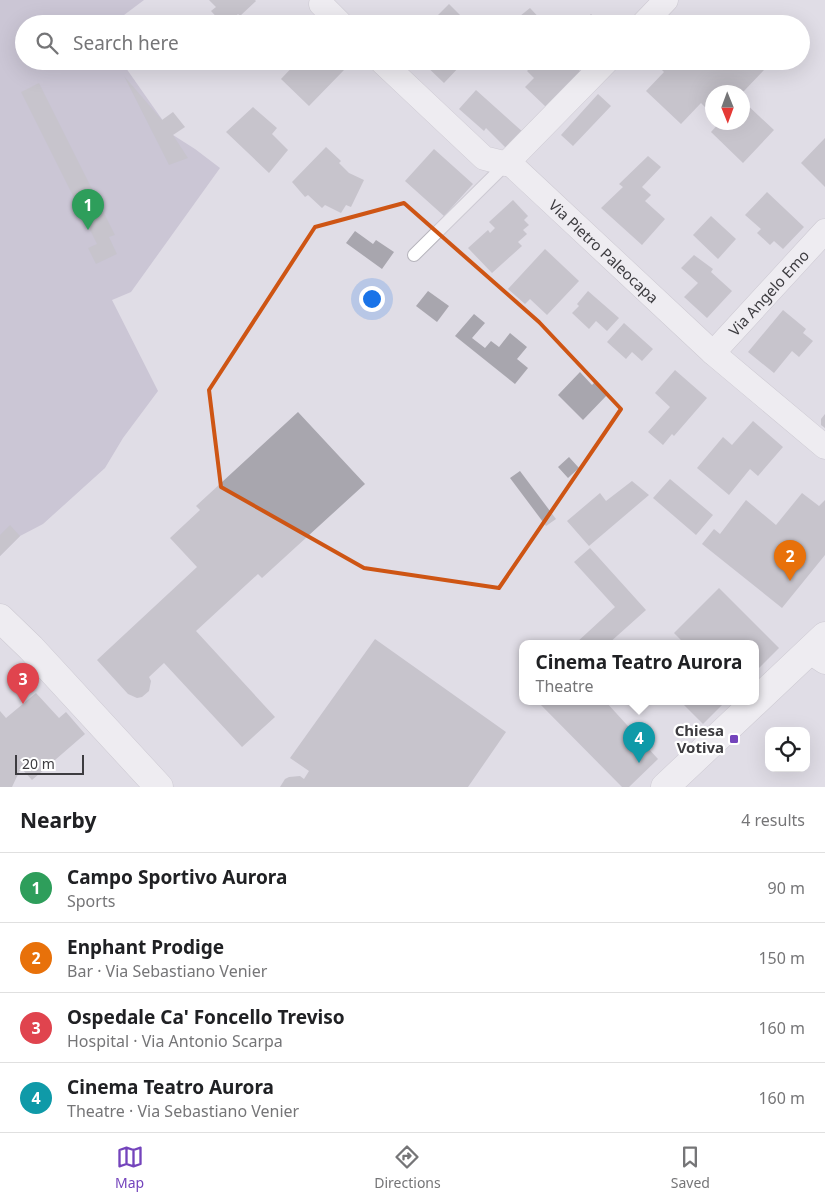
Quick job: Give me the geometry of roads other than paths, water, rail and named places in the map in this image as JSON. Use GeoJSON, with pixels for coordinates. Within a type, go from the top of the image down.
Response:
{"type":"FeatureCollection","features":[{"type":"Feature","properties":{"kind":"street"},"geometry":{"type":"LineString","coordinates":[[652,15],[666,0]]}},
{"type":"Feature","properties":{"kind":"street"},"geometry":{"type":"LineString","coordinates":[[321,4],[332,15]]}},
{"type":"Feature","properties":{"kind":"street","name":"Via Pietro Paleocapa"},"geometry":{"type":"LineString","coordinates":[[391,70],[484,158],[506,164],[522,175],[713,353],[825,447]]}},
{"type":"Feature","properties":{"kind":"street"},"geometry":{"type":"LineString","coordinates":[[506,164],[598,70]]}},
{"type":"Feature","properties":{"kind":"street","name":"Via Angelo Emo"},"geometry":{"type":"LineString","coordinates":[[713,353],[825,231]]}},
{"type":"Feature","properties":{"kind":"street"},"geometry":{"type":"LineString","coordinates":[[0,618],[31,648],[159,787]]}},
{"type":"Feature","properties":{"kind":"street"},"geometry":{"type":"LineString","coordinates":[[759,704],[820,650]]}},
{"type":"Feature","properties":{"kind":"street"},"geometry":{"type":"LineString","coordinates":[[665,787],[758,705]]}},
{"type":"Feature","properties":{"kind":"lane"},"geometry":{"type":"LineString","coordinates":[[414,255],[506,164]]}},
{"type":"Feature","properties":{"kind":"place","name":"Campo Sportivo Aurora"},"geometry":{"type":"Point","coordinates":[88,230]}},
{"type":"Feature","properties":{"kind":"place","name":"Enphant Prodige"},"geometry":{"type":"Point","coordinates":[790,581]}},
{"type":"Feature","properties":{"kind":"place","name":"Ospedale Ca' Foncello Treviso"},"geometry":{"type":"Point","coordinates":[23,704]}},
{"type":"Feature","properties":{"kind":"place","name":"Chiesa Votiva"},"geometry":{"type":"Point","coordinates":[734,739]}},
{"type":"Feature","properties":{"kind":"place","name":"Cinema Teatro Aurora"},"geometry":{"type":"Point","coordinates":[639,763]}}]}
